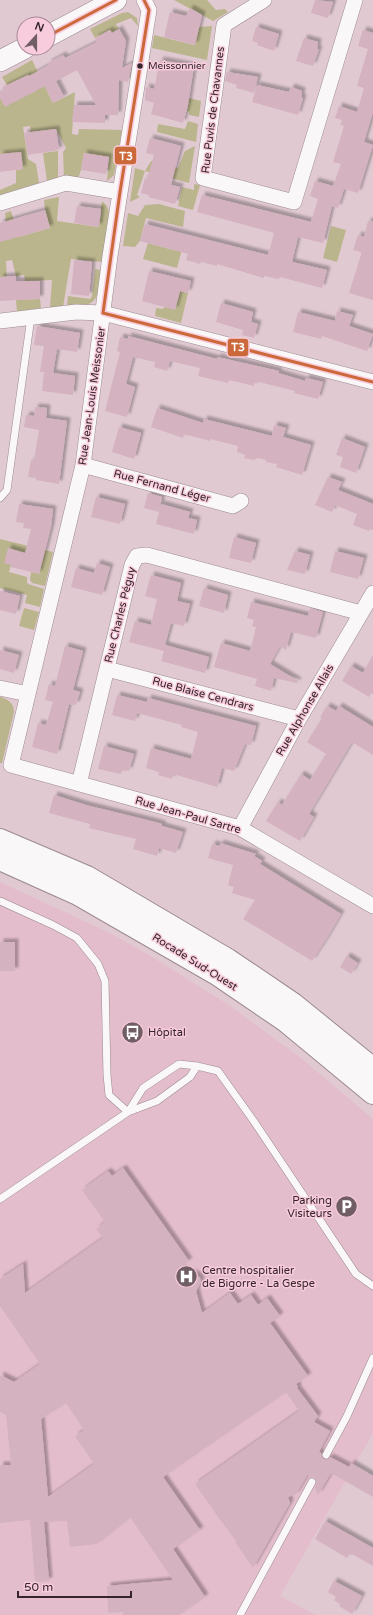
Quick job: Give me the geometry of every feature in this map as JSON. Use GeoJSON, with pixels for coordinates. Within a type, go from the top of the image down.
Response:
{"type":"FeatureCollection","features":[{"type":"Feature","properties":{"kind":"main road"},"geometry":{"type":"LineString","coordinates":[[56,32],[116,0]]}},
{"type":"Feature","properties":{"kind":"main road"},"geometry":{"type":"LineString","coordinates":[[0,61],[16,53]]}},
{"type":"Feature","properties":{"kind":"main road","name":"Rocade Sud-Ouest"},"geometry":{"type":"LineString","coordinates":[[0,840],[87,877],[228,960],[292,1004],[373,1069]]}},
{"type":"Feature","properties":{"kind":"main road","name":"Rocade Sud-Ouest"},"geometry":{"type":"LineString","coordinates":[[0,859],[78,894],[217,974],[286,1021],[373,1093]]}},
{"type":"Feature","properties":{"kind":"street","name":"Rue Jean-Louis Meissonier"},"geometry":{"type":"LineString","coordinates":[[11,765],[82,465],[120,192],[149,10],[144,0]]}},
{"type":"Feature","properties":{"kind":"street","name":"Rue Puvis de Chavannes"},"geometry":{"type":"LineString","coordinates":[[264,0],[224,25],[203,178],[294,202],[356,0]]}},
{"type":"Feature","properties":{"kind":"street"},"geometry":{"type":"LineString","coordinates":[[0,203],[66,183],[120,192]]}},
{"type":"Feature","properties":{"kind":"street"},"geometry":{"type":"LineString","coordinates":[[0,321],[31,316],[76,312],[103,312],[373,382]]}},
{"type":"Feature","properties":{"kind":"street","name":"Rue Fernand Léger"},"geometry":{"type":"LineString","coordinates":[[82,465],[233,506],[241,501]]}},
{"type":"Feature","properties":{"kind":"street","name":"Rue Charles Péguy"},"geometry":{"type":"LineString","coordinates":[[79,784],[132,565],[137,556],[148,555],[361,613]]}},
{"type":"Feature","properties":{"kind":"street","name":"Rue Alphonse Allais"},"geometry":{"type":"LineString","coordinates":[[240,828],[299,719],[373,593]]}},
{"type":"Feature","properties":{"kind":"street","name":"Rue Blaise Cendrars"},"geometry":{"type":"LineString","coordinates":[[107,669],[299,719]]}},
{"type":"Feature","properties":{"kind":"street"},"geometry":{"type":"LineString","coordinates":[[0,688],[28,694]]}},
{"type":"Feature","properties":{"kind":"street","name":"Rue Jean-Paul Sartre"},"geometry":{"type":"LineString","coordinates":[[11,765],[240,828],[373,906]]}},
{"type":"Feature","properties":{"kind":"lane"},"geometry":{"type":"LineString","coordinates":[[0,498],[7,490],[31,316]]}},
{"type":"Feature","properties":{"kind":"lane"},"geometry":{"type":"LineString","coordinates":[[0,901],[53,925],[77,938],[98,964],[105,981],[107,1075],[109,1095],[128,1112]]}},
{"type":"Feature","properties":{"kind":"lane"},"geometry":{"type":"LineString","coordinates":[[128,1112],[143,1088],[179,1064],[197,1066],[218,1071],[253,1120],[356,1274],[373,1286]]}},
{"type":"Feature","properties":{"kind":"lane"},"geometry":{"type":"LineString","coordinates":[[0,1199],[128,1112],[157,1101],[190,1077],[197,1066]]}},
{"type":"Feature","properties":{"kind":"lane"},"geometry":{"type":"LineString","coordinates":[[326,1455],[347,1416],[373,1358]]}},
{"type":"Feature","properties":{"kind":"lane"},"geometry":{"type":"LineString","coordinates":[[240,1615],[312,1482]]}},
{"type":"Feature","properties":{"kind":"shaded area"},"geometry":{"type":"Polygon","coordinates":[[[174,0],[207,0],[216,10],[225,9],[228,12],[213,21],[174,0]]]}},
{"type":"Feature","properties":{"kind":"shaded area"},"geometry":{"type":"Polygon","coordinates":[[[128,12],[137,18],[138,26],[131,18],[116,24],[119,29],[112,33],[110,30],[95,38],[90,29],[122,13],[128,12]]]}},
{"type":"Feature","properties":{"kind":"shaded area"},"geometry":{"type":"Polygon","coordinates":[[[212,26],[207,60],[152,48],[154,35],[194,45],[199,27],[212,26]]]}},
{"type":"Feature","properties":{"kind":"shaded area"},"geometry":{"type":"Polygon","coordinates":[[[32,60],[53,103],[75,92],[72,134],[78,135],[79,129],[122,130],[114,175],[107,181],[109,157],[84,153],[78,179],[64,178],[63,152],[66,148],[56,129],[31,132],[30,126],[23,127],[28,159],[36,164],[39,183],[0,195],[0,190],[16,183],[16,170],[23,169],[0,154],[0,98],[5,106],[36,91],[28,75],[7,85],[2,77],[32,60]]]}},
{"type":"Feature","properties":{"kind":"shaded area"},"geometry":{"type":"Polygon","coordinates":[[[158,90],[201,101],[199,117],[189,115],[189,112],[187,111],[188,105],[158,90]]]}},
{"type":"Feature","properties":{"kind":"shaded area"},"geometry":{"type":"Polygon","coordinates":[[[188,121],[198,124],[196,142],[157,132],[158,124],[185,129],[188,121]]]}},
{"type":"Feature","properties":{"kind":"shaded area"},"geometry":{"type":"Polygon","coordinates":[[[195,146],[189,183],[145,171],[151,161],[178,168],[185,151],[195,146]]]}},
{"type":"Feature","properties":{"kind":"shaded area"},"geometry":{"type":"Polygon","coordinates":[[[58,151],[58,179],[47,181],[43,153],[58,151]]]}},
{"type":"Feature","properties":{"kind":"shaded area"},"geometry":{"type":"Polygon","coordinates":[[[135,168],[145,171],[137,195],[140,197],[130,202],[135,168]]]}},
{"type":"Feature","properties":{"kind":"shaded area"},"geometry":{"type":"Polygon","coordinates":[[[194,184],[200,185],[193,210],[178,206],[182,187],[194,190],[194,184]]]}},
{"type":"Feature","properties":{"kind":"shaded area"},"geometry":{"type":"Polygon","coordinates":[[[59,197],[57,221],[98,227],[102,201],[107,206],[109,212],[102,262],[71,259],[63,307],[50,307],[52,280],[25,281],[24,275],[16,276],[12,260],[6,261],[7,282],[0,285],[0,223],[6,222],[5,213],[11,211],[19,237],[50,228],[44,200],[59,197]]]}},
{"type":"Feature","properties":{"kind":"shaded area"},"geometry":{"type":"Polygon","coordinates":[[[159,204],[185,211],[183,227],[146,218],[140,241],[135,247],[123,246],[128,213],[138,216],[145,205],[159,204]]]}},
{"type":"Feature","properties":{"kind":"shaded area"},"geometry":{"type":"Polygon","coordinates":[[[331,226],[346,230],[337,262],[323,258],[331,226]]]}},
{"type":"Feature","properties":{"kind":"shaded area"},"geometry":{"type":"Polygon","coordinates":[[[185,238],[177,268],[143,259],[148,243],[173,250],[185,238]]]}},
{"type":"Feature","properties":{"kind":"shaded area"},"geometry":{"type":"Polygon","coordinates":[[[95,269],[101,270],[99,288],[95,299],[86,305],[67,306],[68,296],[90,299],[92,296],[95,269]]]}},
{"type":"Feature","properties":{"kind":"shaded area"},"geometry":{"type":"Polygon","coordinates":[[[180,291],[188,293],[181,323],[155,316],[156,308],[163,309],[164,307],[175,309],[180,291]]]}},
{"type":"Feature","properties":{"kind":"shaded area"},"geometry":{"type":"Polygon","coordinates":[[[40,299],[41,308],[17,312],[16,300],[40,299]]]}},
{"type":"Feature","properties":{"kind":"shaded area"},"geometry":{"type":"Polygon","coordinates":[[[0,539],[53,552],[45,586],[32,583],[30,580],[31,572],[39,574],[43,557],[8,549],[11,565],[9,572],[27,577],[28,584],[44,589],[40,607],[25,603],[27,595],[0,588],[0,539]]]}},
{"type":"Feature","properties":{"kind":"shaded area"},"geometry":{"type":"Polygon","coordinates":[[[24,608],[39,612],[34,630],[19,626],[24,608]]]}},
{"type":"Feature","properties":{"kind":"shaded area"},"geometry":{"type":"Polygon","coordinates":[[[0,697],[10,702],[13,706],[14,712],[2,763],[0,763],[0,697]]]}},
{"type":"Feature","properties":{"kind":"shaded area","name":"Centre hospitalier de Bigorre - La Gespe"},"geometry":{"type":"Polygon","coordinates":[[[0,882],[108,932],[149,955],[229,1005],[301,1058],[373,1119],[373,1433],[280,1596],[316,1615],[0,1615],[0,882]]]}},
{"type":"Feature","properties":{"kind":"building"},"geometry":{"type":"Polygon","coordinates":[[[315,0],[333,2],[328,18],[311,13],[315,0]]]}},
{"type":"Feature","properties":{"kind":"building"},"geometry":{"type":"Polygon","coordinates":[[[190,8],[202,15],[195,45],[164,37],[170,12],[186,16],[190,8]]]}},
{"type":"Feature","properties":{"kind":"building"},"geometry":{"type":"Polygon","coordinates":[[[256,27],[279,34],[274,51],[257,45],[258,43],[252,41],[256,27]]]}},
{"type":"Feature","properties":{"kind":"building"},"geometry":{"type":"Polygon","coordinates":[[[119,29],[126,41],[122,68],[132,63],[128,82],[119,80],[118,115],[105,115],[105,123],[72,122],[74,105],[96,105],[77,70],[56,81],[64,97],[53,103],[45,86],[5,107],[0,98],[0,91],[4,89],[3,87],[28,75],[29,76],[63,55],[65,58],[97,42],[95,38],[110,30],[112,33],[119,29]]]}},
{"type":"Feature","properties":{"kind":"building"},"geometry":{"type":"Polygon","coordinates":[[[363,30],[373,33],[373,112],[364,142],[373,145],[358,193],[344,189],[338,208],[332,206],[323,243],[298,237],[292,262],[327,270],[322,288],[280,277],[279,279],[264,276],[264,278],[217,264],[217,266],[201,262],[200,264],[186,260],[188,254],[140,241],[145,224],[268,255],[274,233],[197,212],[202,195],[311,222],[318,199],[310,196],[315,181],[333,186],[341,164],[333,162],[344,126],[340,125],[342,120],[335,118],[339,106],[357,112],[364,88],[357,86],[368,49],[358,46],[363,30]]]}},
{"type":"Feature","properties":{"kind":"building"},"geometry":{"type":"Polygon","coordinates":[[[304,38],[318,42],[317,49],[319,49],[313,66],[296,61],[304,38]]]}},
{"type":"Feature","properties":{"kind":"building"},"geometry":{"type":"Polygon","coordinates":[[[160,60],[194,66],[188,105],[183,123],[151,114],[154,103],[145,100],[146,87],[154,89],[160,60]]]}},
{"type":"Feature","properties":{"kind":"building"},"geometry":{"type":"Polygon","coordinates":[[[227,72],[258,77],[254,93],[236,88],[237,85],[225,81],[227,72]]]}},
{"type":"Feature","properties":{"kind":"building"},"geometry":{"type":"Polygon","coordinates":[[[257,85],[289,92],[291,87],[302,91],[301,97],[303,98],[298,115],[252,102],[257,85]]]}},
{"type":"Feature","properties":{"kind":"building"},"geometry":{"type":"Polygon","coordinates":[[[56,129],[59,150],[28,155],[24,133],[56,129]]]}},
{"type":"Feature","properties":{"kind":"building"},"geometry":{"type":"Polygon","coordinates":[[[150,138],[181,146],[171,185],[180,187],[175,204],[148,197],[149,195],[141,193],[154,155],[146,153],[150,138]]]}},
{"type":"Feature","properties":{"kind":"building"},"geometry":{"type":"Polygon","coordinates":[[[21,152],[23,169],[0,172],[0,154],[21,152]]]}},
{"type":"Feature","properties":{"kind":"building"},"geometry":{"type":"Polygon","coordinates":[[[84,153],[109,157],[106,174],[81,170],[84,153]]]}},
{"type":"Feature","properties":{"kind":"building"},"geometry":{"type":"Polygon","coordinates":[[[77,206],[101,209],[99,227],[74,223],[77,206]]]}},
{"type":"Feature","properties":{"kind":"building"},"geometry":{"type":"Polygon","coordinates":[[[45,210],[50,228],[0,242],[0,223],[45,210]]]}},
{"type":"Feature","properties":{"kind":"building"},"geometry":{"type":"Polygon","coordinates":[[[368,221],[373,221],[373,300],[349,293],[361,255],[361,252],[353,250],[358,235],[364,237],[368,221]]]}},
{"type":"Feature","properties":{"kind":"building"},"geometry":{"type":"Polygon","coordinates":[[[74,260],[92,262],[89,296],[71,294],[74,260]]]}},
{"type":"Feature","properties":{"kind":"building"},"geometry":{"type":"Polygon","coordinates":[[[149,271],[191,281],[188,293],[180,291],[175,310],[142,301],[149,271]]]}},
{"type":"Feature","properties":{"kind":"building"},"geometry":{"type":"Polygon","coordinates":[[[16,276],[16,281],[40,281],[40,299],[0,301],[0,277],[16,276]]]}},
{"type":"Feature","properties":{"kind":"building"},"geometry":{"type":"Polygon","coordinates":[[[221,303],[253,312],[251,322],[258,324],[254,338],[242,335],[243,330],[216,322],[221,303]]]}},
{"type":"Feature","properties":{"kind":"building"},"geometry":{"type":"Polygon","coordinates":[[[337,311],[353,315],[349,326],[373,334],[367,351],[322,336],[321,339],[293,332],[298,312],[335,321],[337,311]]]}},
{"type":"Feature","properties":{"kind":"building"},"geometry":{"type":"Polygon","coordinates":[[[37,326],[80,333],[77,352],[57,349],[53,373],[75,376],[73,395],[42,391],[44,372],[40,372],[44,346],[34,345],[37,326]]]}},
{"type":"Feature","properties":{"kind":"building"},"geometry":{"type":"Polygon","coordinates":[[[128,336],[217,359],[217,357],[279,371],[278,373],[305,381],[306,378],[323,382],[318,399],[294,393],[295,391],[255,381],[254,386],[229,380],[228,383],[198,376],[200,368],[170,361],[167,371],[154,367],[155,362],[133,357],[126,384],[135,387],[127,417],[105,411],[120,352],[117,351],[120,337],[128,339],[128,336]]]}},
{"type":"Feature","properties":{"kind":"building"},"geometry":{"type":"Polygon","coordinates":[[[35,407],[47,408],[46,418],[67,421],[59,484],[28,477],[31,460],[34,461],[39,430],[24,427],[26,415],[34,416],[35,407]]]}},
{"type":"Feature","properties":{"kind":"building"},"geometry":{"type":"Polygon","coordinates":[[[157,408],[203,423],[204,419],[272,436],[274,425],[286,428],[283,437],[311,445],[302,475],[276,467],[278,463],[266,462],[266,460],[258,458],[254,460],[244,458],[245,455],[237,452],[238,446],[184,434],[183,438],[151,427],[157,408]]]}},
{"type":"Feature","properties":{"kind":"building"},"geometry":{"type":"Polygon","coordinates":[[[119,427],[141,433],[134,459],[112,452],[119,427]]]}},
{"type":"Feature","properties":{"kind":"building"},"geometry":{"type":"Polygon","coordinates":[[[342,438],[365,447],[356,473],[340,467],[343,457],[336,455],[342,438]]]}},
{"type":"Feature","properties":{"kind":"building"},"geometry":{"type":"Polygon","coordinates":[[[328,477],[342,482],[338,490],[373,504],[373,530],[370,529],[369,531],[353,525],[357,514],[335,505],[332,512],[315,505],[328,477]]]}},
{"type":"Feature","properties":{"kind":"building"},"geometry":{"type":"Polygon","coordinates":[[[148,493],[162,497],[159,512],[144,508],[148,493]]]}},
{"type":"Feature","properties":{"kind":"building"},"geometry":{"type":"Polygon","coordinates":[[[96,497],[125,504],[120,524],[91,517],[96,497]]]}},
{"type":"Feature","properties":{"kind":"building"},"geometry":{"type":"Polygon","coordinates":[[[19,504],[53,509],[51,527],[39,574],[11,567],[11,565],[4,563],[8,548],[25,553],[31,529],[23,528],[24,523],[16,522],[19,504]]]}},
{"type":"Feature","properties":{"kind":"building"},"geometry":{"type":"Polygon","coordinates":[[[161,504],[190,512],[188,518],[197,520],[194,534],[156,524],[161,504]]]}},
{"type":"Feature","properties":{"kind":"building"},"geometry":{"type":"Polygon","coordinates":[[[234,537],[256,543],[251,563],[229,558],[234,537]]]}},
{"type":"Feature","properties":{"kind":"building"},"geometry":{"type":"Polygon","coordinates":[[[295,551],[310,555],[305,574],[287,570],[295,551]]]}},
{"type":"Feature","properties":{"kind":"building"},"geometry":{"type":"Polygon","coordinates":[[[335,551],[364,558],[358,579],[330,572],[335,551]]]}},
{"type":"Feature","properties":{"kind":"building"},"geometry":{"type":"Polygon","coordinates":[[[97,563],[110,567],[102,595],[71,587],[76,568],[94,573],[97,563]]]}},
{"type":"Feature","properties":{"kind":"building"},"geometry":{"type":"Polygon","coordinates":[[[151,575],[181,583],[177,601],[190,604],[184,626],[171,623],[165,645],[209,657],[205,673],[161,661],[164,651],[129,642],[135,621],[151,625],[157,599],[145,596],[151,575]]]}},
{"type":"Feature","properties":{"kind":"building"},"geometry":{"type":"Polygon","coordinates":[[[204,588],[228,595],[224,613],[199,606],[204,588]]]}},
{"type":"Feature","properties":{"kind":"building"},"geometry":{"type":"Polygon","coordinates":[[[0,591],[20,596],[16,614],[0,610],[0,591]]]}},
{"type":"Feature","properties":{"kind":"building"},"geometry":{"type":"Polygon","coordinates":[[[251,602],[308,616],[310,608],[323,612],[316,638],[291,632],[286,650],[280,646],[270,664],[298,681],[297,683],[274,678],[271,691],[255,686],[257,679],[214,667],[221,643],[250,651],[256,627],[252,626],[254,620],[247,618],[251,602]]]}},
{"type":"Feature","properties":{"kind":"building"},"geometry":{"type":"Polygon","coordinates":[[[65,646],[83,651],[73,690],[80,692],[76,705],[69,704],[57,754],[32,747],[38,723],[46,725],[53,702],[45,700],[49,684],[55,686],[65,646]]]}},
{"type":"Feature","properties":{"kind":"building"},"geometry":{"type":"Polygon","coordinates":[[[0,650],[19,655],[14,673],[0,669],[0,650]]]}},
{"type":"Feature","properties":{"kind":"building"},"geometry":{"type":"Polygon","coordinates":[[[373,655],[373,690],[369,697],[342,681],[351,666],[363,673],[373,655]]]}},
{"type":"Feature","properties":{"kind":"building"},"geometry":{"type":"Polygon","coordinates":[[[117,695],[147,702],[148,698],[256,726],[251,745],[245,744],[234,771],[222,768],[217,787],[173,774],[172,779],[158,775],[159,772],[146,768],[151,748],[191,759],[198,732],[181,727],[182,725],[137,713],[135,721],[112,715],[117,695]]]}},
{"type":"Feature","properties":{"kind":"building"},"geometry":{"type":"Polygon","coordinates":[[[327,706],[336,711],[339,706],[373,727],[373,755],[352,742],[309,814],[314,817],[300,841],[266,821],[278,802],[282,805],[301,774],[310,780],[326,754],[307,742],[322,718],[320,717],[327,706]]]}},
{"type":"Feature","properties":{"kind":"building"},"geometry":{"type":"Polygon","coordinates":[[[104,746],[134,754],[129,771],[122,770],[121,774],[98,769],[104,746]]]}},
{"type":"Feature","properties":{"kind":"building"},"geometry":{"type":"Polygon","coordinates":[[[54,795],[86,805],[162,824],[162,826],[183,832],[176,853],[159,848],[157,856],[133,849],[136,839],[89,828],[90,824],[49,813],[54,795]]]}},
{"type":"Feature","properties":{"kind":"building"},"geometry":{"type":"Polygon","coordinates":[[[220,843],[256,854],[254,856],[262,861],[260,864],[341,914],[312,961],[243,919],[255,900],[232,893],[234,887],[228,885],[233,865],[208,858],[212,844],[220,846],[220,843]]]}},
{"type":"Feature","properties":{"kind":"building"},"geometry":{"type":"Polygon","coordinates":[[[0,942],[15,942],[15,971],[0,971],[0,942]]]}},
{"type":"Feature","properties":{"kind":"building"},"geometry":{"type":"Polygon","coordinates":[[[347,956],[358,963],[351,974],[340,967],[347,956]]]}},
{"type":"Feature","properties":{"kind":"building"},"geometry":{"type":"Polygon","coordinates":[[[123,1168],[189,1261],[179,1268],[197,1275],[200,1278],[201,1282],[196,1291],[202,1313],[230,1293],[238,1304],[251,1295],[258,1305],[267,1298],[280,1316],[270,1323],[308,1376],[296,1384],[298,1387],[297,1388],[318,1416],[314,1422],[330,1431],[319,1452],[326,1460],[330,1457],[349,1467],[351,1463],[373,1476],[373,1497],[331,1473],[318,1495],[315,1488],[316,1480],[314,1477],[310,1478],[308,1474],[296,1494],[288,1497],[290,1503],[253,1568],[235,1542],[236,1541],[195,1484],[299,1411],[286,1392],[163,1477],[200,1530],[173,1549],[205,1597],[179,1615],[123,1615],[123,1612],[108,1613],[107,1586],[173,1580],[130,1517],[97,1544],[70,1547],[67,1521],[44,1522],[49,1581],[35,1582],[30,1520],[0,1523],[0,1465],[11,1465],[6,1415],[0,1412],[0,1375],[14,1382],[40,1364],[0,1306],[0,1279],[23,1264],[25,1293],[103,1238],[96,1229],[105,1222],[82,1190],[108,1171],[112,1176],[123,1168]],[[66,1403],[41,1419],[48,1497],[94,1464],[75,1436],[84,1430],[66,1403]]]}},
{"type":"Feature","properties":{"kind":"building"},"geometry":{"type":"Polygon","coordinates":[[[325,1521],[373,1548],[373,1566],[350,1553],[347,1558],[315,1539],[325,1521]]]}},
{"type":"Feature","properties":{"kind":"building"},"geometry":{"type":"Polygon","coordinates":[[[334,1581],[362,1596],[352,1614],[339,1606],[340,1604],[334,1600],[336,1597],[328,1592],[334,1581]]]}},
{"type":"Feature","properties":{"kind":"transit line","name":"T3"},"geometry":{"type":"LineString","coordinates":[[56,32],[116,0]]}},
{"type":"Feature","properties":{"kind":"transit line","name":"T3"},"geometry":{"type":"LineString","coordinates":[[103,313],[120,192],[149,10],[144,0]]}},
{"type":"Feature","properties":{"kind":"transit line","name":"T3"},"geometry":{"type":"LineString","coordinates":[[103,313],[373,382]]}},
{"type":"Feature","properties":{"kind":"place","name":"Meissonnier"},"geometry":{"type":"Point","coordinates":[140,66]}},
{"type":"Feature","properties":{"kind":"place","name":"Hôpital"},"geometry":{"type":"Point","coordinates":[132,1032]}},
{"type":"Feature","properties":{"kind":"place","name":"Parking Visiteurs"},"geometry":{"type":"Point","coordinates":[347,1206]}},
{"type":"Feature","properties":{"kind":"place","name":"Centre hospitalier de Bigorre - La Gespe"},"geometry":{"type":"Point","coordinates":[186,1276]}}]}
